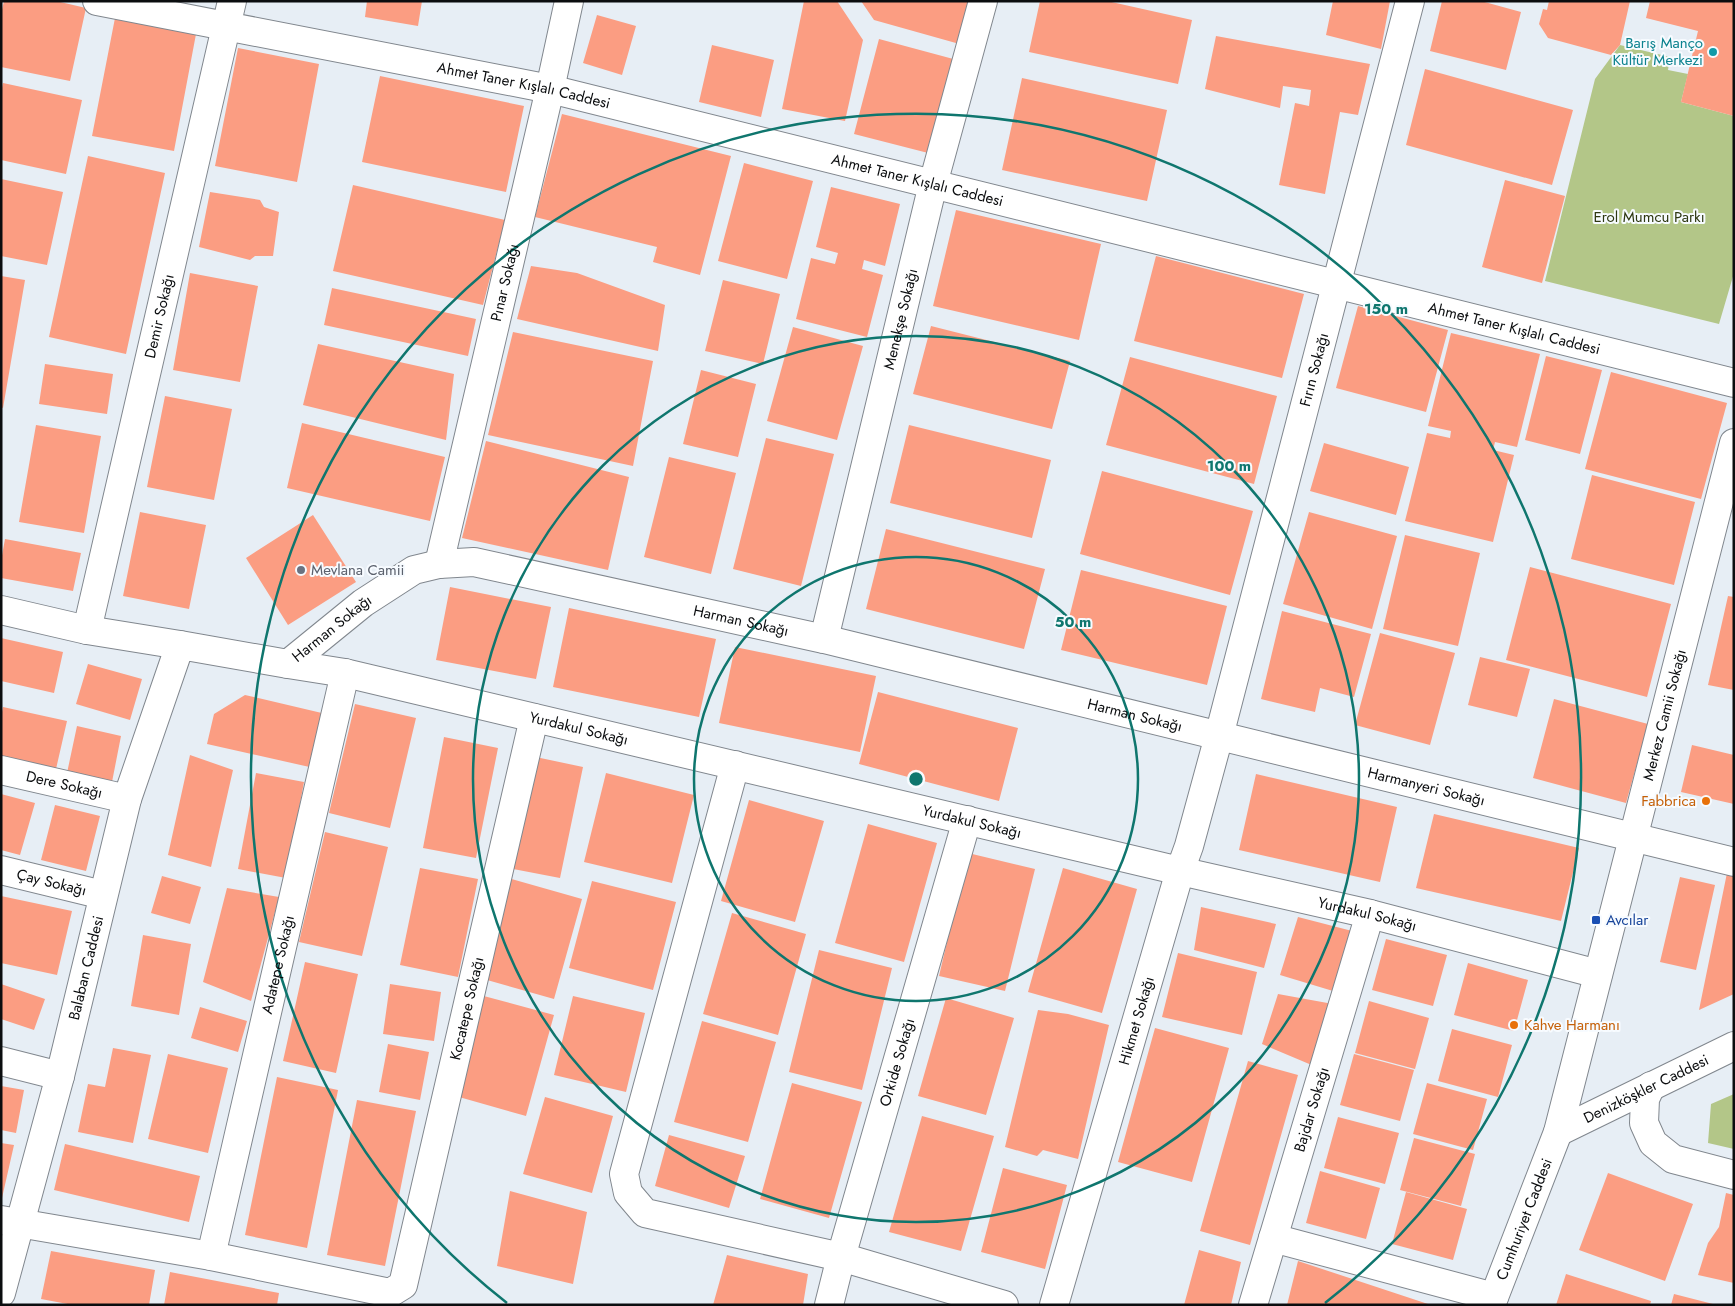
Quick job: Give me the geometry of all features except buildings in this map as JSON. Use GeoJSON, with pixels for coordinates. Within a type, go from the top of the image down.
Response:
{"type":"FeatureCollection","features":[{"type":"Feature","properties":{"kind":"street","name":"Ahmet Taner Kışlalı Caddesi"},"geometry":{"type":"LineString","coordinates":[[96,1],[229,14],[550,88],[1734,384]]}},
{"type":"Feature","properties":{"kind":"street","name":"Pınar Sokağı"},"geometry":{"type":"LineString","coordinates":[[439,564],[569,1]]}},
{"type":"Feature","properties":{"kind":"street","name":"Menekşe Sokağı"},"geometry":{"type":"LineString","coordinates":[[824,640],[933,184],[983,1]]}},
{"type":"Feature","properties":{"kind":"street","name":"Fırın Sokağı"},"geometry":{"type":"LineString","coordinates":[[1219,736],[1410,1]]}},
{"type":"Feature","properties":{"kind":"street","name":"Demir Sokağı"},"geometry":{"type":"LineString","coordinates":[[87,630],[229,14]]}},
{"type":"Feature","properties":{"kind":"street","name":"Merkez Camii Sokağı"},"geometry":{"type":"LineString","coordinates":[[1558,1132],[1734,443]]}},
{"type":"Feature","properties":{"kind":"street","name":"Harman Sokağı"},"geometry":{"type":"LineString","coordinates":[[288,664],[364,603],[414,570],[439,564],[474,562],[824,640],[1219,736]]}},
{"type":"Feature","properties":{"kind":"street","name":"Harman Sokağı"},"geometry":{"type":"LineString","coordinates":[[1,610],[87,630],[345,674]]}},
{"type":"Feature","properties":{"kind":"street","name":"Balaban Caddesi"},"geometry":{"type":"LineString","coordinates":[[1,1293],[10,1222],[60,1076],[127,799],[180,645]]}},
{"type":"Feature","properties":{"kind":"street","name":"Yurdakul Sokağı"},"geometry":{"type":"LineString","coordinates":[[345,674],[1370,914],[1598,974]]}},
{"type":"Feature","properties":{"kind":"street","name":"Adatepe Sokağı"},"geometry":{"type":"LineString","coordinates":[[211,1256],[345,674]]}},
{"type":"Feature","properties":{"kind":"street","name":"Kocatepe Sokağı"},"geometry":{"type":"LineString","coordinates":[[389,1299],[403,1285],[534,718]]}},
{"type":"Feature","properties":{"kind":"street","name":"Harmanyeri Sokağı"},"geometry":{"type":"LineString","coordinates":[[1219,736],[1633,838]]}},
{"type":"Feature","properties":{"kind":"street","name":"Hikmet Sokağı"},"geometry":{"type":"LineString","coordinates":[[1054,1305],[1180,871],[1189,846],[1219,736]]}},
{"type":"Feature","properties":{"kind":"street"},"geometry":{"type":"LineString","coordinates":[[734,765],[624,1174],[628,1193],[645,1213],[841,1257],[1004,1305]]}},
{"type":"Feature","properties":{"kind":"street","name":"Dere Sokağı"},"geometry":{"type":"LineString","coordinates":[[1,770],[127,799]]}},
{"type":"Feature","properties":{"kind":"street","name":"Orkide Sokağı"},"geometry":{"type":"LineString","coordinates":[[829,1305],[841,1257],[967,820]]}},
{"type":"Feature","properties":{"kind":"street"},"geometry":{"type":"LineString","coordinates":[[1633,838],[1734,862]]}},
{"type":"Feature","properties":{"kind":"street","name":"Çay Sokağı"},"geometry":{"type":"LineString","coordinates":[[1,870],[103,895]]}},
{"type":"Feature","properties":{"kind":"street","name":"Bajdar Sokağı"},"geometry":{"type":"LineString","coordinates":[[1252,1305],[1370,914]]}},
{"type":"Feature","properties":{"kind":"street","name":"Denizköşkler Caddesi"},"geometry":{"type":"LineString","coordinates":[[1558,1132],[1734,1046]]}},
{"type":"Feature","properties":{"kind":"street"},"geometry":{"type":"LineString","coordinates":[[1,1061],[60,1076]]}},
{"type":"Feature","properties":{"kind":"street"},"geometry":{"type":"LineString","coordinates":[[1651,1086],[1645,1099],[1644,1123],[1653,1143],[1673,1159],[1734,1175]]}},
{"type":"Feature","properties":{"kind":"street","name":"Cumhuriyet Caddesi"},"geometry":{"type":"LineString","coordinates":[[1492,1301],[1558,1132]]}},
{"type":"Feature","properties":{"kind":"street"},"geometry":{"type":"LineString","coordinates":[[10,1222],[211,1256],[389,1299]]}},
{"type":"Feature","properties":{"kind":"street"},"geometry":{"type":"LineString","coordinates":[[1273,1238],[1492,1301]]}},
{"type":"Feature","properties":{"kind":"green space","name":"Erol Mumcu Parkı"},"geometry":{"type":"Polygon","coordinates":[[[1620,45],[1670,57],[1668,70],[1688,74],[1681,102],[1734,116],[1734,273],[1719,324],[1545,281],[1595,79],[1620,45]]]}},
{"type":"Feature","properties":{"kind":"green space"},"geometry":{"type":"Polygon","coordinates":[[[1734,1094],[1734,1149],[1708,1143],[1711,1104],[1734,1094]]]}},
{"type":"Feature","properties":{"kind":"place","name":"Barış Manço Kültür Merkezi"},"geometry":{"type":"Point","coordinates":[1713,52]}},
{"type":"Feature","properties":{"kind":"place","name":"Mevlana Camii"},"geometry":{"type":"Point","coordinates":[301,570]}},
{"type":"Feature","properties":{"kind":"place","name":"Fabbrica"},"geometry":{"type":"Point","coordinates":[1706,801]}},
{"type":"Feature","properties":{"kind":"place","name":"Avcılar"},"geometry":{"type":"Point","coordinates":[1596,920]}},
{"type":"Feature","properties":{"kind":"place","name":"Kahve Harmanı"},"geometry":{"type":"Point","coordinates":[1514,1025]}}]}
